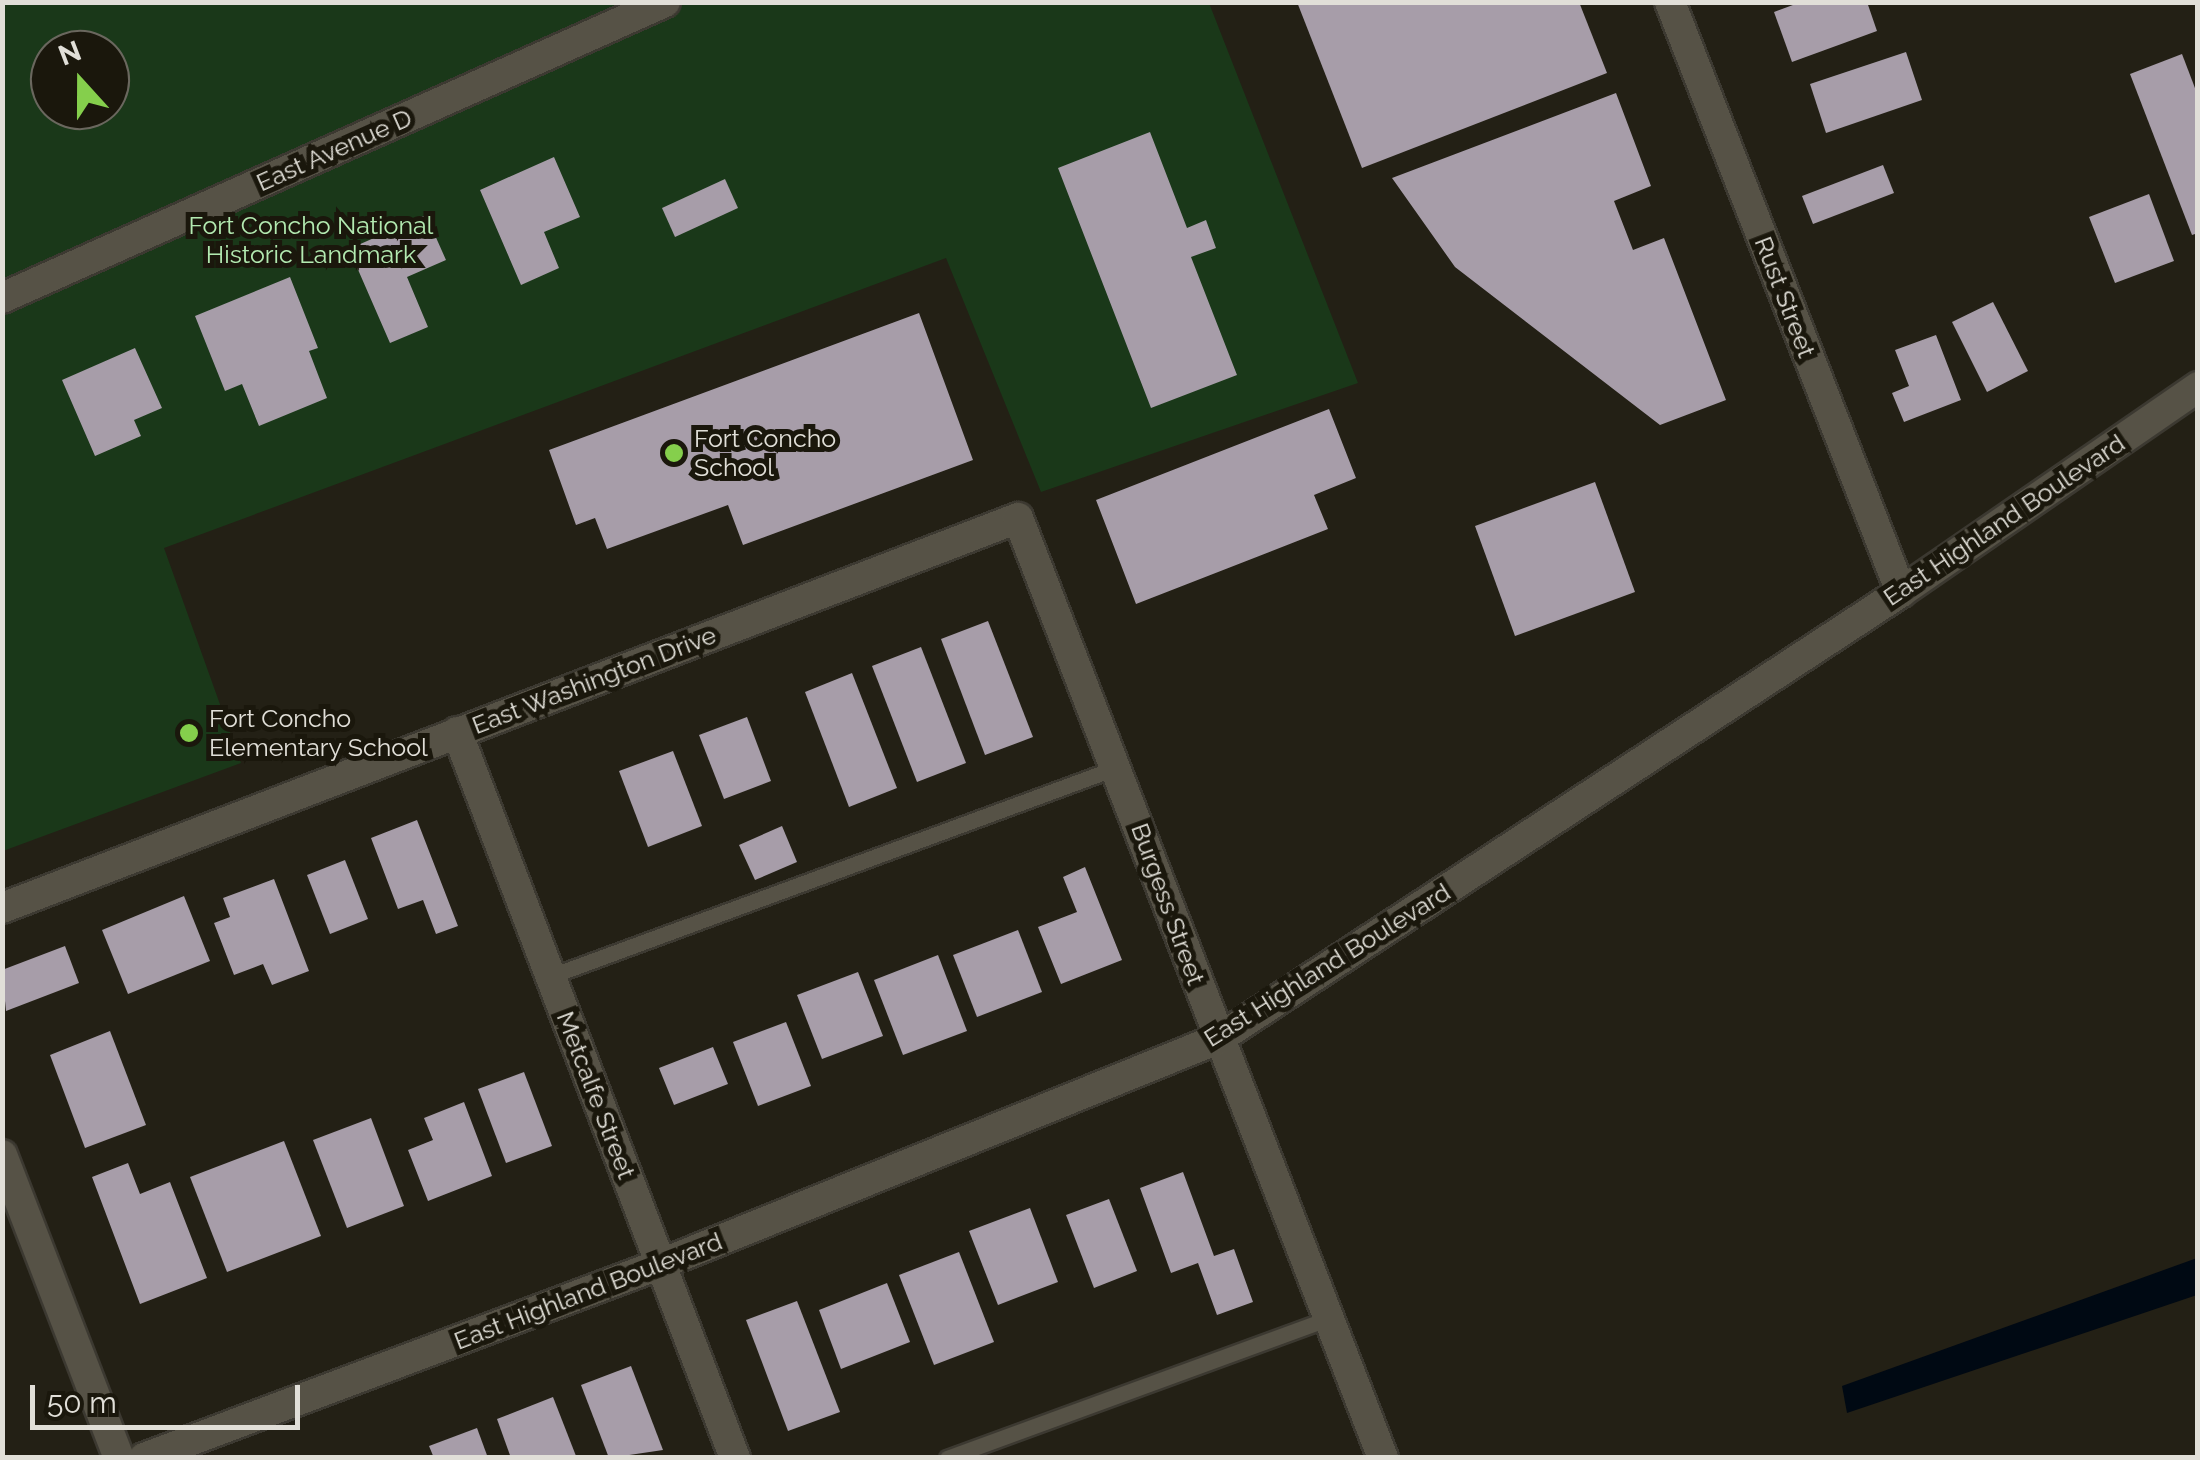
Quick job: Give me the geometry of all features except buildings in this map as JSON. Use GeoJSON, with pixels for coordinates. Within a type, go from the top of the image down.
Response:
{"type":"FeatureCollection","features":[{"type":"Feature","properties":{"kind":"street","name":"East Avenue D"},"geometry":{"type":"LineString","coordinates":[[2,298],[665,2]]}},
{"type":"Feature","properties":{"kind":"street","name":"Rust Street"},"geometry":{"type":"LineString","coordinates":[[1670,2],[1901,592]]}},
{"type":"Feature","properties":{"kind":"street","name":"East Highland Boulevard"},"geometry":{"type":"LineString","coordinates":[[144,1458],[661,1264],[1218,1039],[1901,592],[2198,387]]}},
{"type":"Feature","properties":{"kind":"street","name":"East Washington Drive"},"geometry":{"type":"LineString","coordinates":[[2,908],[1018,518]]}},
{"type":"Feature","properties":{"kind":"street","name":"Burgess Street"},"geometry":{"type":"LineString","coordinates":[[1018,518],[1118,766],[1218,1039],[1333,1317],[1383,1458]]}},
{"type":"Feature","properties":{"kind":"street","name":"Metcalfe Street"},"geometry":{"type":"LineString","coordinates":[[457,732],[735,1458]]}},
{"type":"Feature","properties":{"kind":"street"},"geometry":{"type":"LineString","coordinates":[[2,1155],[119,1458]]}},
{"type":"Feature","properties":{"kind":"lane"},"geometry":{"type":"LineString","coordinates":[[551,976],[1118,766]]}},
{"type":"Feature","properties":{"kind":"lane"},"geometry":{"type":"LineString","coordinates":[[947,1458],[1333,1317]]}},
{"type":"Feature","properties":{"kind":"green space","name":"Fort Concho National Historic Landmark"},"geometry":{"type":"Polygon","coordinates":[[[3,3],[1209,3],[1358,383],[1041,492],[946,258],[164,548],[241,763],[3,851],[3,3]]]}},
{"type":"Feature","properties":{"kind":"shaded area"},"geometry":{"type":"Polygon","coordinates":[[[2197,1258],[2197,1295],[1847,1413],[1842,1386],[2197,1258]]]}},
{"type":"Feature","properties":{"kind":"place","name":"Fort Concho School"},"geometry":{"type":"Point","coordinates":[674,453]}},
{"type":"Feature","properties":{"kind":"place","name":"Fort Concho Elementary School"},"geometry":{"type":"Point","coordinates":[189,733]}}]}
